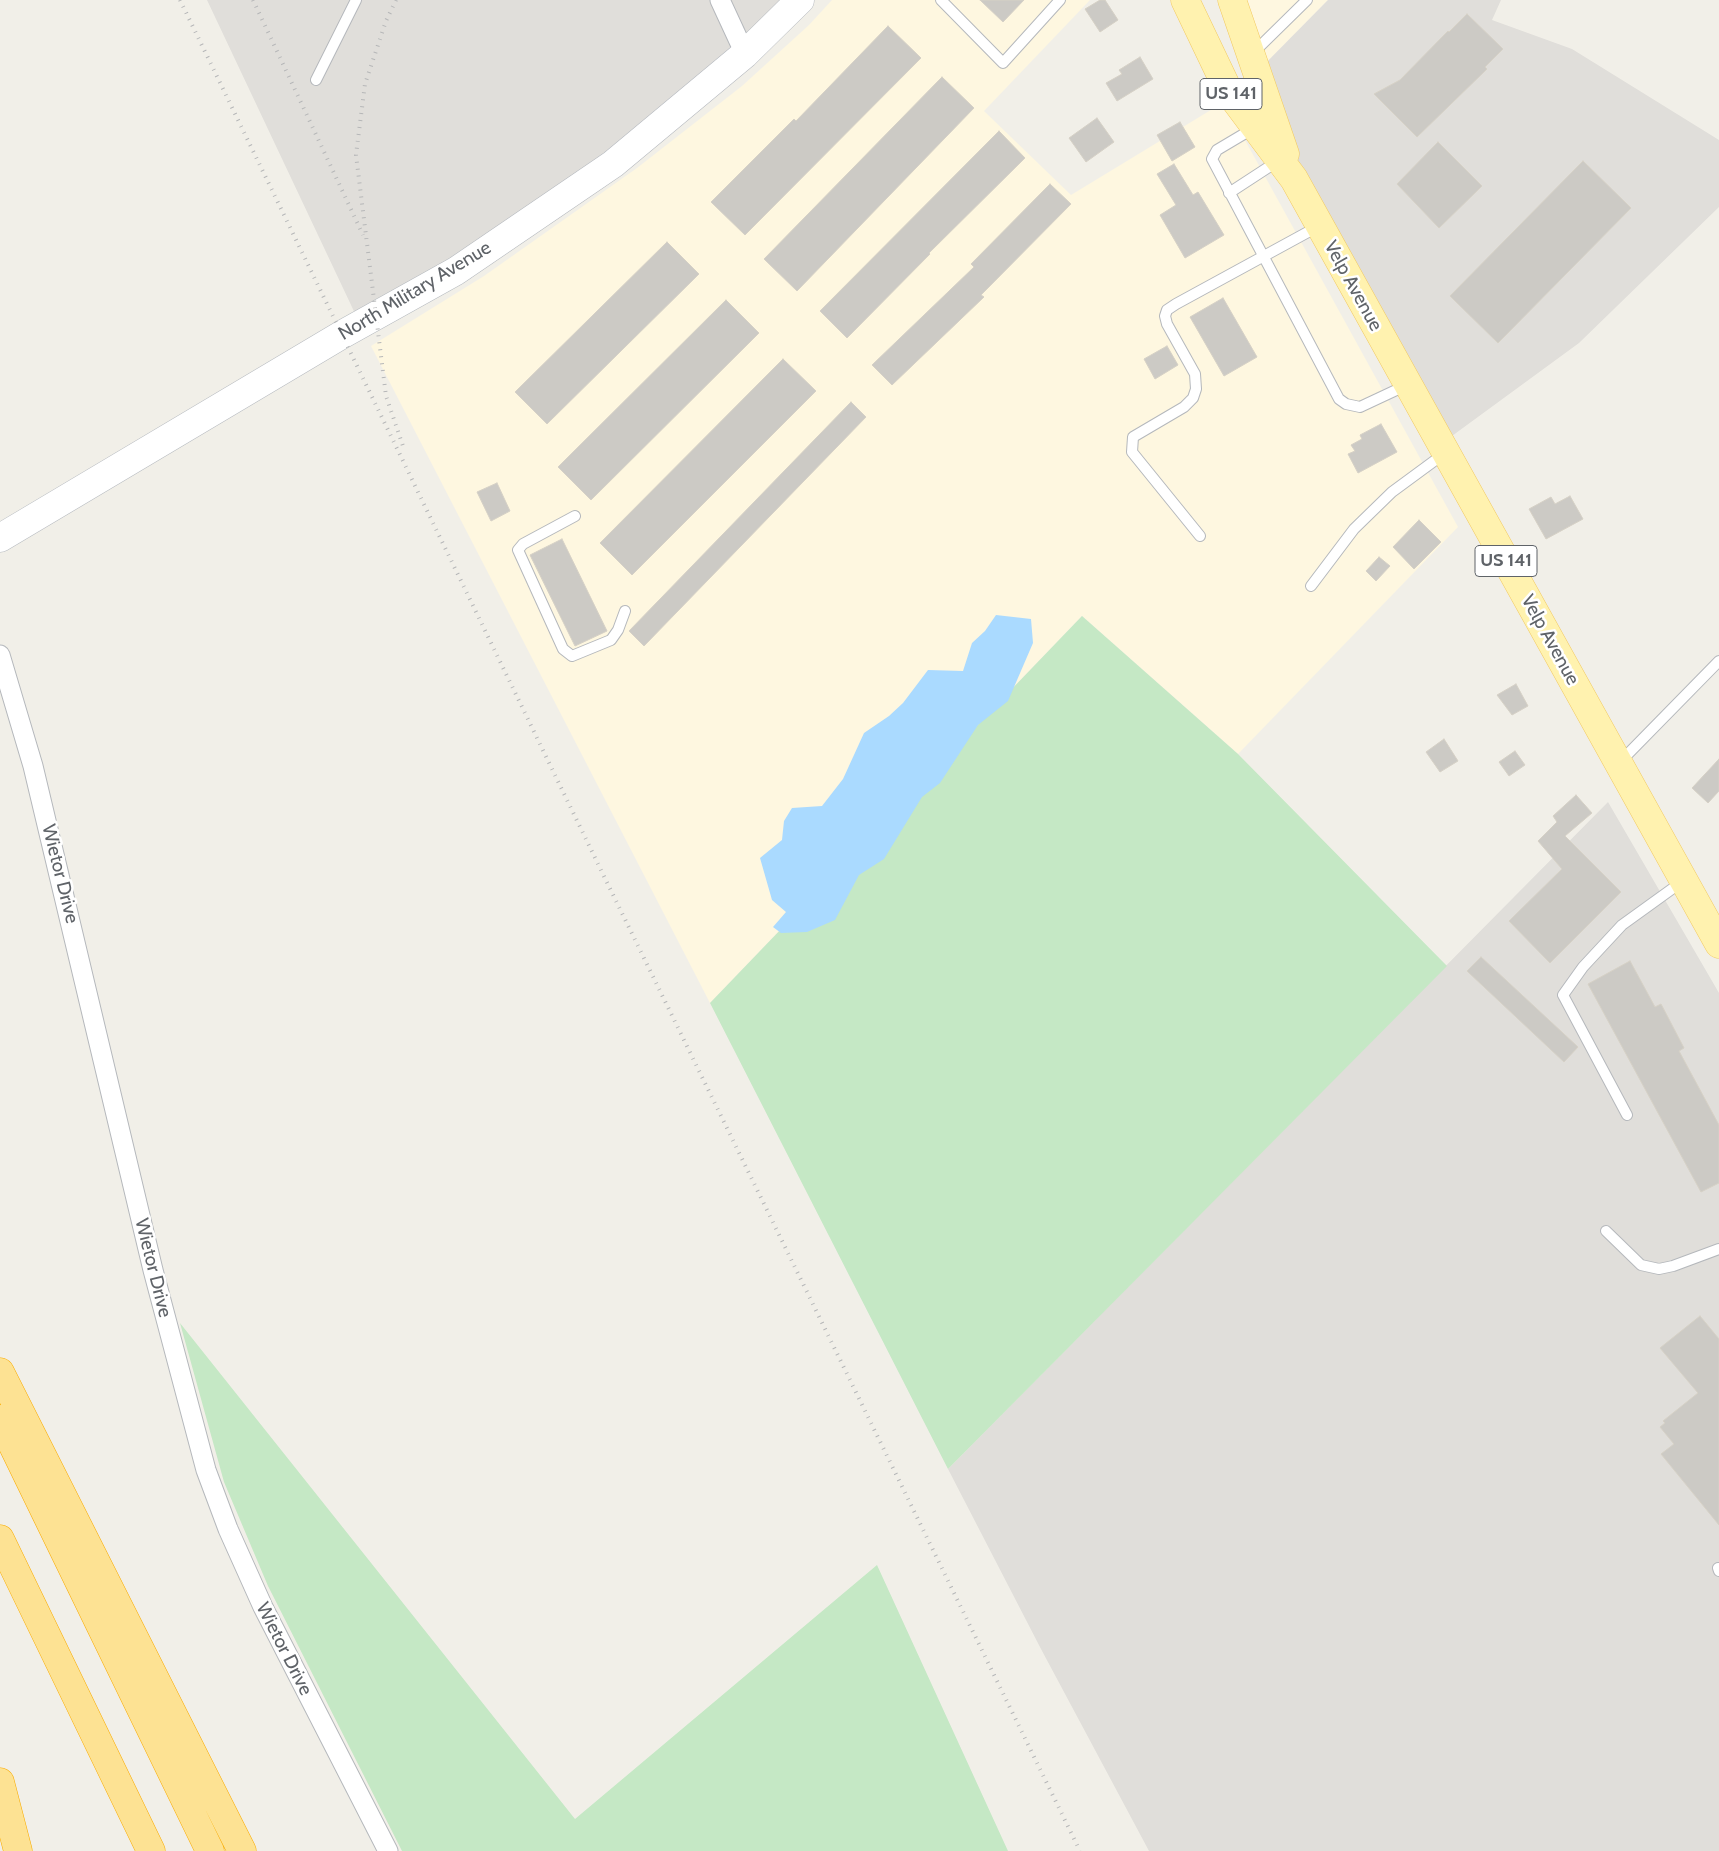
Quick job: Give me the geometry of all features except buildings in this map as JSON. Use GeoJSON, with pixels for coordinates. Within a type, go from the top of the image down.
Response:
{"type":"FeatureCollection","features":[{"type":"Feature","properties":{"kind":"highway"},"geometry":{"type":"LineString","coordinates":[[0,1372],[242,1851]]}},
{"type":"Feature","properties":{"kind":"highway"},"geometry":{"type":"LineString","coordinates":[[0,1419],[210,1851]]}},
{"type":"Feature","properties":{"kind":"highway"},"geometry":{"type":"LineString","coordinates":[[0,1539],[151,1851]]}},
{"type":"Feature","properties":{"kind":"highway"},"geometry":{"type":"LineString","coordinates":[[0,1782],[18,1851]]}},
{"type":"Feature","properties":{"kind":"main road","name":"Velp Avenue"},"geometry":{"type":"LineString","coordinates":[[1185,0],[1229,92],[1287,169],[1320,226],[1719,944]]}},
{"type":"Feature","properties":{"kind":"main road","name":"Velp Avenue"},"geometry":{"type":"LineString","coordinates":[[1232,0],[1287,169]]}},
{"type":"Feature","properties":{"kind":"street"},"geometry":{"type":"LineString","coordinates":[[720,0],[746,54]]}},
{"type":"Feature","properties":{"kind":"street","name":"North Military Avenue"},"geometry":{"type":"LineString","coordinates":[[0,538],[335,338],[456,271],[613,164],[746,54],[800,0]]}},
{"type":"Feature","properties":{"kind":"street","name":"Wietor Drive"},"geometry":{"type":"LineString","coordinates":[[0,655],[34,766],[153,1270],[206,1470],[231,1536],[263,1606],[388,1851]]}},
{"type":"Feature","properties":{"kind":"lane"},"geometry":{"type":"LineString","coordinates":[[316,80],[356,0]]}},
{"type":"Feature","properties":{"kind":"lane"},"geometry":{"type":"LineString","coordinates":[[941,0],[1003,63],[1060,0]]}},
{"type":"Feature","properties":{"kind":"lane"},"geometry":{"type":"LineString","coordinates":[[1251,54],[1267,41],[1307,0]]}},
{"type":"Feature","properties":{"kind":"lane"},"geometry":{"type":"LineString","coordinates":[[1255,127],[1217,150],[1212,159],[1340,398],[1346,404],[1360,407],[1408,384]]}},
{"type":"Feature","properties":{"kind":"lane"},"geometry":{"type":"LineString","coordinates":[[1229,193],[1287,169]]}},
{"type":"Feature","properties":{"kind":"lane"},"geometry":{"type":"LineString","coordinates":[[1200,536],[1132,452],[1131,443],[1133,437],[1184,407],[1193,398],[1196,389],[1195,374],[1167,324],[1165,316],[1168,310],[1176,304],[1320,226]]}},
{"type":"Feature","properties":{"kind":"lane"},"geometry":{"type":"LineString","coordinates":[[1311,586],[1354,529],[1392,492],[1446,453]]}},
{"type":"Feature","properties":{"kind":"lane"},"geometry":{"type":"LineString","coordinates":[[575,516],[523,544],[518,550],[563,649],[572,656],[611,640],[618,630],[624,611]]}},
{"type":"Feature","properties":{"kind":"lane"},"geometry":{"type":"LineString","coordinates":[[1619,763],[1719,661]]}},
{"type":"Feature","properties":{"kind":"lane"},"geometry":{"type":"LineString","coordinates":[[1627,1115],[1563,995],[1583,966],[1622,926],[1684,880]]}},
{"type":"Feature","properties":{"kind":"lane"},"geometry":{"type":"LineString","coordinates":[[1606,1231],[1642,1265],[1659,1269],[1673,1266],[1719,1249]]}},
{"type":"Feature","properties":{"kind":"shaded area"},"geometry":{"type":"Polygon","coordinates":[[[207,0],[800,0],[613,164],[360,324],[207,0]]]}},
{"type":"Feature","properties":{"kind":"shaded area"},"geometry":{"type":"Polygon","coordinates":[[[832,0],[1090,0],[984,111],[1071,195],[1224,102],[1458,527],[1238,754],[1082,616],[710,1003],[371,346],[484,276],[637,168],[742,86],[809,25],[832,0]]]}},
{"type":"Feature","properties":{"kind":"shaded area"},"geometry":{"type":"Polygon","coordinates":[[[1232,0],[1328,0],[1257,72],[1232,0]]]}},
{"type":"Feature","properties":{"kind":"shaded area"},"geometry":{"type":"Polygon","coordinates":[[[1328,0],[1501,0],[1492,20],[1572,49],[1719,140],[1719,207],[1579,343],[1441,444],[1294,179],[1257,72],[1328,0]]]}},
{"type":"Feature","properties":{"kind":"shaded area"},"geometry":{"type":"Polygon","coordinates":[[[1608,802],[1719,993],[1719,1851],[1149,1851],[1041,1649],[948,1469],[1608,802]]]}},
{"type":"Feature","properties":{"kind":"green space"},"geometry":{"type":"Polygon","coordinates":[[[1082,616],[1238,754],[1447,966],[948,1469],[710,1003],[1082,616]]]}},
{"type":"Feature","properties":{"kind":"green space"},"geometry":{"type":"Polygon","coordinates":[[[180,1323],[575,1819],[877,1565],[1008,1851],[402,1851],[268,1586],[224,1482],[180,1323]]]}},
{"type":"Feature","properties":{"kind":"water"},"geometry":{"type":"Polygon","coordinates":[[[996,615],[1031,619],[1033,643],[1008,701],[978,725],[940,783],[922,797],[884,859],[859,875],[835,920],[807,932],[781,933],[773,927],[786,912],[772,900],[760,858],[782,840],[784,821],[792,808],[822,806],[843,779],[864,733],[889,716],[903,703],[928,670],[963,671],[972,643],[985,631],[996,615]]]}},
{"type":"Feature","properties":{"kind":"railway"},"geometry":{"type":"LineString","coordinates":[[180,0],[598,864],[1080,1851]]}},
{"type":"Feature","properties":{"kind":"railway"},"geometry":{"type":"LineString","coordinates":[[253,0],[363,235]]}},
{"type":"Feature","properties":{"kind":"railway"},"geometry":{"type":"LineString","coordinates":[[396,0],[386,21],[365,84],[356,155],[386,396],[404,449]]}}]}
